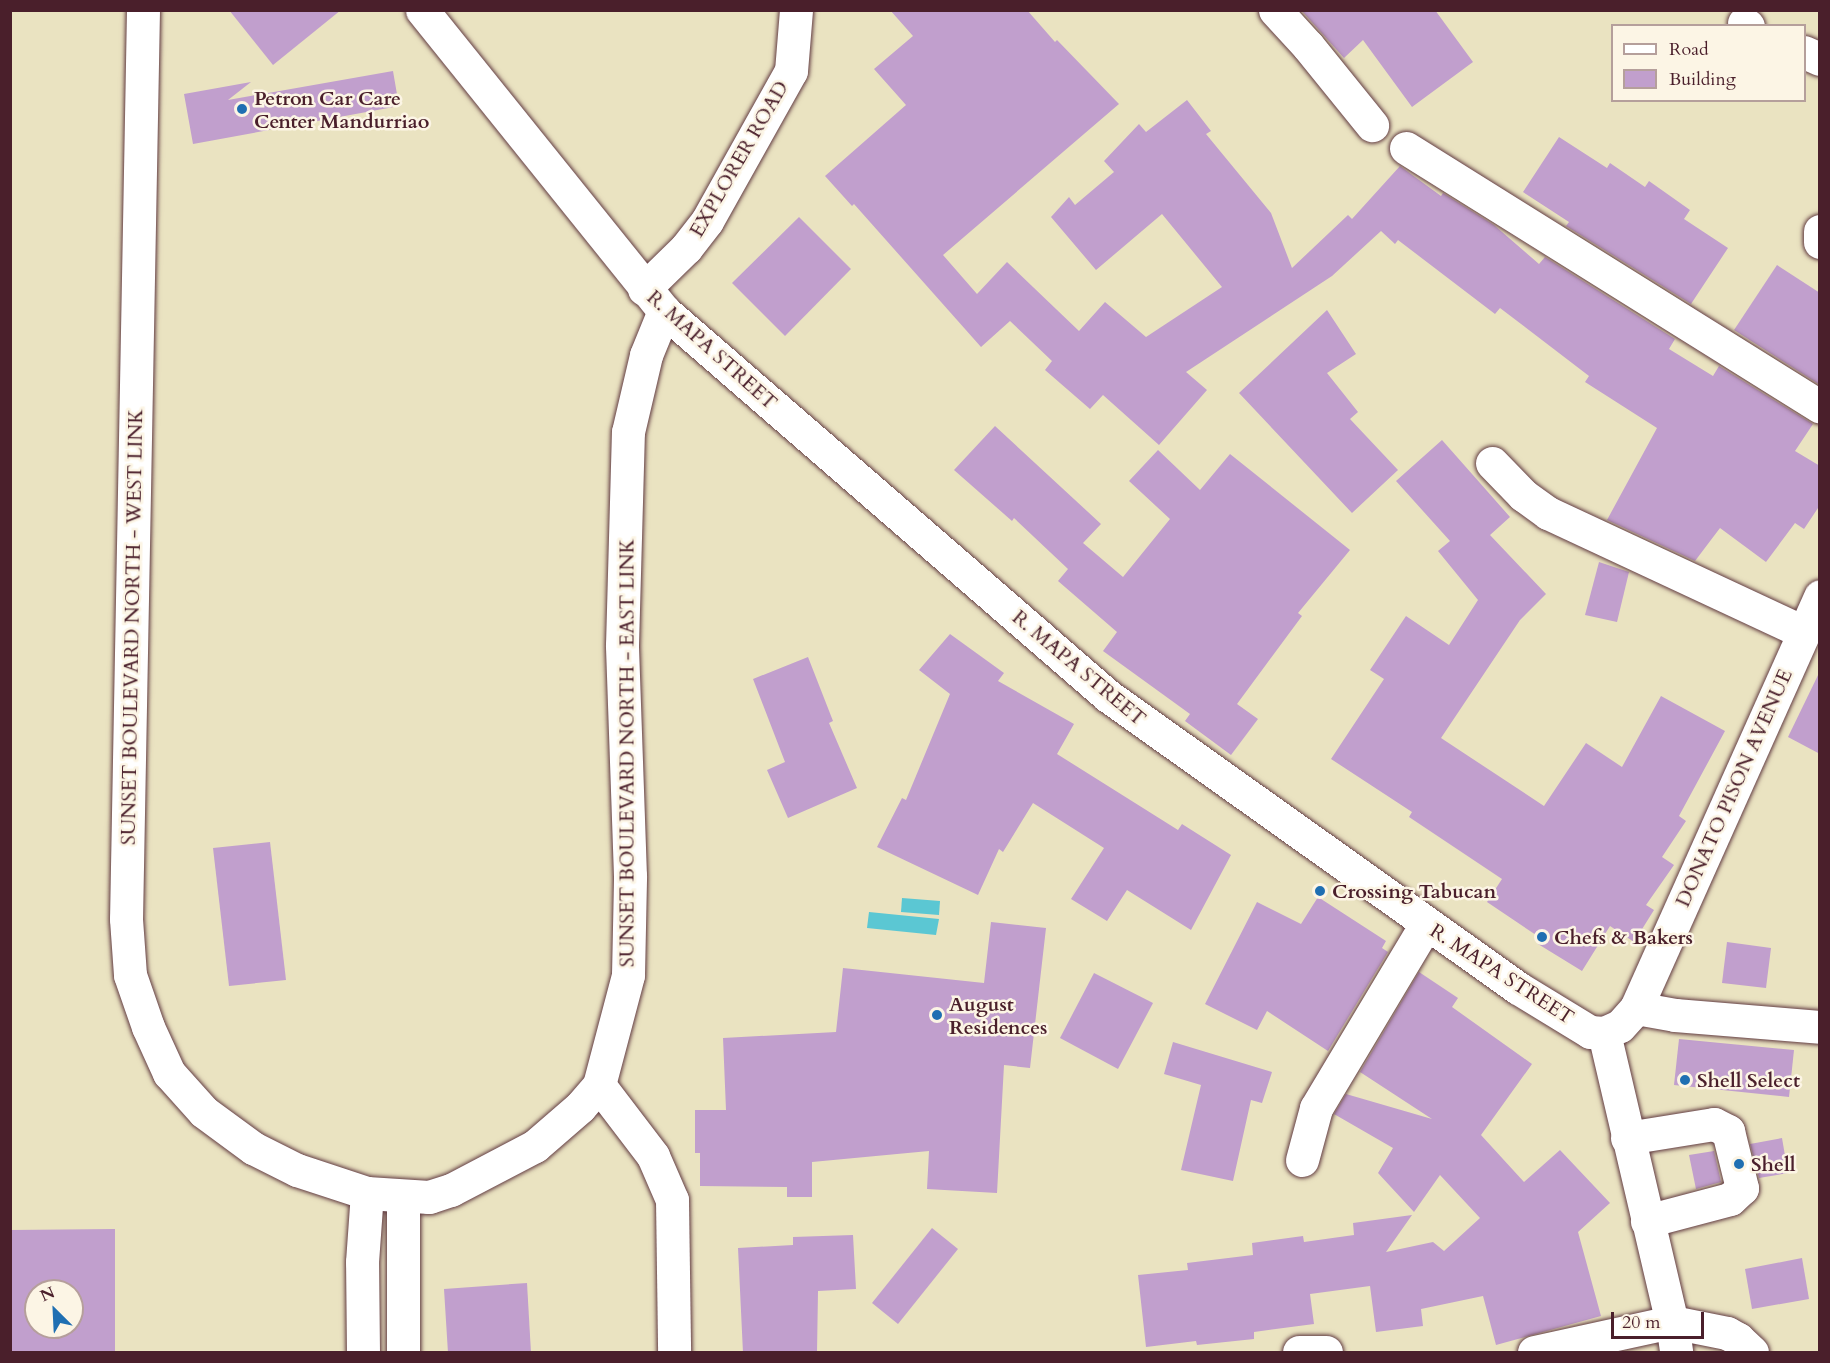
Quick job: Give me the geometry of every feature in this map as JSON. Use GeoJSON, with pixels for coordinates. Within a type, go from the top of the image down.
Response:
{"type":"FeatureCollection","features":[{"type":"Feature","properties":{"kind":"main road","name":"SUNSET BOULEVARD NORTH - WEST LINK"},"geometry":{"type":"LineString","coordinates":[[143,10],[126,907],[130,975],[148,1027],[169,1073],[204,1112],[253,1148],[297,1170],[366,1193]]}},
{"type":"Feature","properties":{"kind":"main road","name":"R. MAPA STREET"},"geometry":{"type":"LineString","coordinates":[[422,10],[654,300],[1108,696],[1518,988],[1590,1032],[1604,1033]]}},
{"type":"Feature","properties":{"kind":"main road","name":"EXPLORER ROAD"},"geometry":{"type":"LineString","coordinates":[[654,300],[686,248],[706,221],[791,71],[796,10]]}},
{"type":"Feature","properties":{"kind":"main road"},"geometry":{"type":"LineString","coordinates":[[1275,10],[1372,125]]}},
{"type":"Feature","properties":{"kind":"main road"},"geometry":{"type":"LineString","coordinates":[[1806,53],[1820,59]]}},
{"type":"Feature","properties":{"kind":"main road"},"geometry":{"type":"LineString","coordinates":[[1406,148],[1820,407]]}},
{"type":"Feature","properties":{"kind":"main road"},"geometry":{"type":"LineString","coordinates":[[1820,231],[1820,242]]}},
{"type":"Feature","properties":{"kind":"main road","name":"SUNSET BOULEVARD NORTH - EAST LINK"},"geometry":{"type":"LineString","coordinates":[[366,1193],[429,1197],[452,1190],[535,1146],[580,1107],[599,1085],[628,975],[630,876],[622,645],[628,432],[646,355],[654,300]]}},
{"type":"Feature","properties":{"kind":"main road"},"geometry":{"type":"LineString","coordinates":[[1492,463],[1524,495],[1548,513],[1803,632]]}},
{"type":"Feature","properties":{"kind":"main road","name":"DONATO PISON AVENUE"},"geometry":{"type":"LineString","coordinates":[[1604,1033],[1620,1026],[1636,1008],[1820,596]]}},
{"type":"Feature","properties":{"kind":"main road"},"geometry":{"type":"LineString","coordinates":[[1302,1160],[1316,1108],[1426,924]]}},
{"type":"Feature","properties":{"kind":"main road"},"geometry":{"type":"LineString","coordinates":[[1636,1008],[1675,1015],[1820,1027]]}},
{"type":"Feature","properties":{"kind":"main road"},"geometry":{"type":"LineString","coordinates":[[1604,1033],[1674,1337]]}},
{"type":"Feature","properties":{"kind":"main road"},"geometry":{"type":"LineString","coordinates":[[599,1085],[653,1156],[672,1200],[674,1353]]}},
{"type":"Feature","properties":{"kind":"main road"},"geometry":{"type":"LineString","coordinates":[[1627,1138],[1714,1124],[1728,1131],[1742,1188],[1730,1199],[1647,1221]]}},
{"type":"Feature","properties":{"kind":"main road"},"geometry":{"type":"LineString","coordinates":[[363,1353],[362,1262],[366,1193]]}},
{"type":"Feature","properties":{"kind":"main road"},"geometry":{"type":"LineString","coordinates":[[403,1197],[403,1353]]}},
{"type":"Feature","properties":{"kind":"main road"},"geometry":{"type":"LineString","coordinates":[[1534,1353],[1727,1333],[1738,1339],[1752,1353]]}},
{"type":"Feature","properties":{"kind":"main road"},"geometry":{"type":"LineString","coordinates":[[1299,1353],[1326,1353]]}},
{"type":"Feature","properties":{"kind":"water"},"geometry":{"type":"Polygon","coordinates":[[[902,898],[940,901],[939,915],[901,912],[902,898]]]}},
{"type":"Feature","properties":{"kind":"water"},"geometry":{"type":"Polygon","coordinates":[[[869,912],[939,919],[936,935],[867,928],[869,912]]]}},
{"type":"Feature","properties":{"kind":"building"},"geometry":{"type":"Polygon","coordinates":[[[229,10],[341,10],[273,65],[229,10]]]}},
{"type":"Feature","properties":{"kind":"building"},"geometry":{"type":"Polygon","coordinates":[[[890,10],[1027,10],[1055,42],[1057,40],[1119,104],[943,255],[977,294],[1007,262],[1079,331],[1105,302],[1146,337],[1222,287],[1162,214],[1096,270],[1051,217],[1069,197],[1075,205],[1114,172],[1104,161],[1139,124],[1146,132],[1187,100],[1211,131],[1206,134],[1271,213],[1292,268],[1348,215],[1352,219],[1400,166],[1441,196],[1443,193],[1494,225],[1539,264],[1545,257],[1675,339],[1669,349],[1713,376],[1719,366],[1813,424],[1795,451],[1820,466],[1820,505],[1804,529],[1795,523],[1766,562],[1720,528],[1695,561],[1607,520],[1657,428],[1585,382],[1589,376],[1500,308],[1495,314],[1398,240],[1395,244],[1381,231],[1332,276],[1186,372],[1207,390],[1159,445],[1103,395],[1090,409],[1045,370],[1052,361],[1010,321],[981,347],[854,204],[852,206],[825,176],[906,105],[874,69],[913,36],[890,10]]]}},
{"type":"Feature","properties":{"kind":"building"},"geometry":{"type":"Polygon","coordinates":[[[1301,10],[1435,10],[1473,62],[1412,107],[1363,40],[1344,58],[1301,10]]]}},
{"type":"Feature","properties":{"kind":"building"},"geometry":{"type":"Polygon","coordinates":[[[393,71],[399,106],[193,144],[184,94],[251,82],[228,100],[393,71]]]}},
{"type":"Feature","properties":{"kind":"building"},"geometry":{"type":"Polygon","coordinates":[[[1559,137],[1607,168],[1610,163],[1645,187],[1649,181],[1690,210],[1684,219],[1728,248],[1691,304],[1566,226],[1569,222],[1523,192],[1559,137]]]}},
{"type":"Feature","properties":{"kind":"building"},"geometry":{"type":"Polygon","coordinates":[[[799,217],[851,269],[785,336],[732,283],[799,217]]]}},
{"type":"Feature","properties":{"kind":"building"},"geometry":{"type":"Polygon","coordinates":[[[1777,265],[1820,293],[1820,385],[1734,330],[1777,265]]]}},
{"type":"Feature","properties":{"kind":"building"},"geometry":{"type":"Polygon","coordinates":[[[1327,310],[1356,354],[1327,373],[1358,412],[1350,419],[1398,470],[1352,513],[1239,393],[1327,310]]]}},
{"type":"Feature","properties":{"kind":"building"},"geometry":{"type":"Polygon","coordinates":[[[995,426],[1101,524],[1083,543],[1123,577],[1170,519],[1129,481],[1158,450],[1200,490],[1230,454],[1350,550],[1298,613],[1302,616],[1237,704],[1258,719],[1231,755],[1185,721],[1190,714],[1103,651],[1117,632],[1058,581],[1068,569],[1014,518],[1012,521],[954,470],[995,426]]]}},
{"type":"Feature","properties":{"kind":"building"},"geometry":{"type":"Polygon","coordinates":[[[1442,440],[1510,517],[1490,535],[1546,594],[1520,620],[1441,738],[1544,806],[1586,743],[1622,767],[1661,696],[1725,731],[1679,816],[1686,821],[1662,857],[1674,865],[1646,905],[1654,910],[1634,942],[1610,926],[1582,971],[1538,944],[1542,939],[1487,902],[1502,879],[1409,817],[1412,812],[1331,759],[1384,679],[1370,670],[1406,616],[1449,645],[1478,600],[1438,551],[1450,541],[1396,481],[1442,440]]]}},
{"type":"Feature","properties":{"kind":"building"},"geometry":{"type":"Polygon","coordinates":[[[1599,562],[1629,572],[1617,622],[1585,615],[1599,562]]]}},
{"type":"Feature","properties":{"kind":"building"},"geometry":{"type":"Polygon","coordinates":[[[950,634],[1004,673],[998,681],[1074,724],[1057,754],[1178,830],[1182,824],[1231,855],[1191,930],[1127,890],[1107,921],[1071,899],[1104,848],[1033,803],[1003,852],[999,849],[978,895],[877,847],[902,798],[906,800],[950,694],[919,670],[950,634]]]}},
{"type":"Feature","properties":{"kind":"building"},"geometry":{"type":"Polygon","coordinates":[[[808,657],[833,721],[829,723],[857,788],[788,818],[767,770],[785,762],[753,679],[808,657]]]}},
{"type":"Feature","properties":{"kind":"building"},"geometry":{"type":"Polygon","coordinates":[[[1820,671],[1820,754],[1788,737],[1820,671]]]}},
{"type":"Feature","properties":{"kind":"building"},"geometry":{"type":"Polygon","coordinates":[[[270,842],[286,980],[229,986],[213,848],[270,842]]]}},
{"type":"Feature","properties":{"kind":"building"},"geometry":{"type":"Polygon","coordinates":[[[1318,897],[1386,941],[1382,948],[1388,952],[1328,1051],[1267,1011],[1257,1030],[1205,1004],[1257,902],[1301,924],[1318,897]]]}},
{"type":"Feature","properties":{"kind":"building"},"geometry":{"type":"Polygon","coordinates":[[[991,922],[1046,928],[1030,1068],[1004,1065],[997,1193],[927,1189],[929,1151],[812,1162],[812,1197],[787,1197],[787,1187],[700,1186],[700,1153],[695,1153],[695,1110],[726,1110],[723,1038],[836,1032],[843,968],[984,983],[991,922]]]}},
{"type":"Feature","properties":{"kind":"building"},"geometry":{"type":"Polygon","coordinates":[[[1727,942],[1771,948],[1766,988],[1722,983],[1727,942]]]}},
{"type":"Feature","properties":{"kind":"building"},"geometry":{"type":"Polygon","coordinates":[[[1419,972],[1458,998],[1452,1007],[1532,1064],[1481,1135],[1524,1182],[1560,1150],[1610,1203],[1578,1232],[1601,1316],[1496,1345],[1483,1296],[1421,1309],[1423,1326],[1376,1332],[1370,1286],[1310,1294],[1314,1324],[1254,1332],[1254,1339],[1197,1345],[1196,1341],[1146,1347],[1138,1275],[1188,1270],[1187,1263],[1253,1255],[1252,1243],[1303,1236],[1304,1242],[1354,1235],[1353,1223],[1412,1215],[1386,1252],[1433,1242],[1444,1251],[1480,1218],[1440,1175],[1414,1212],[1378,1173],[1393,1148],[1334,1114],[1346,1094],[1432,1119],[1360,1072],[1419,972]]]}},
{"type":"Feature","properties":{"kind":"building"},"geometry":{"type":"Polygon","coordinates":[[[1094,973],[1153,1003],[1118,1069],[1060,1038],[1094,973]]]}},
{"type":"Feature","properties":{"kind":"building"},"geometry":{"type":"Polygon","coordinates":[[[1679,1039],[1794,1050],[1789,1097],[1674,1085],[1679,1039]]]}},
{"type":"Feature","properties":{"kind":"building"},"geometry":{"type":"Polygon","coordinates":[[[1173,1042],[1272,1072],[1262,1103],[1251,1100],[1233,1181],[1181,1170],[1201,1085],[1164,1074],[1173,1042]]]}},
{"type":"Feature","properties":{"kind":"building"},"geometry":{"type":"Polygon","coordinates":[[[1782,1138],[1788,1173],[1759,1178],[1750,1144],[1782,1138]]]}},
{"type":"Feature","properties":{"kind":"building"},"geometry":{"type":"Polygon","coordinates":[[[1714,1151],[1721,1182],[1696,1189],[1689,1155],[1714,1151]]]}},
{"type":"Feature","properties":{"kind":"building"},"geometry":{"type":"Polygon","coordinates":[[[932,1228],[958,1249],[898,1324],[872,1303],[932,1228]]]}},
{"type":"Feature","properties":{"kind":"building"},"geometry":{"type":"Polygon","coordinates":[[[115,1229],[115,1353],[10,1353],[10,1230],[115,1229]]]}},
{"type":"Feature","properties":{"kind":"building"},"geometry":{"type":"Polygon","coordinates":[[[853,1235],[856,1289],[818,1291],[817,1353],[743,1353],[738,1248],[793,1245],[793,1237],[853,1235]]]}},
{"type":"Feature","properties":{"kind":"building"},"geometry":{"type":"Polygon","coordinates":[[[1802,1258],[1809,1299],[1752,1309],[1745,1269],[1802,1258]]]}},
{"type":"Feature","properties":{"kind":"building"},"geometry":{"type":"Polygon","coordinates":[[[527,1283],[531,1353],[448,1353],[444,1289],[527,1283]]]}},
{"type":"Feature","properties":{"kind":"place","name":"Petron Car Care Center Mandurriao"},"geometry":{"type":"Point","coordinates":[242,109]}},
{"type":"Feature","properties":{"kind":"place","name":"Crossing Tabucan"},"geometry":{"type":"Point","coordinates":[1320,891]}},
{"type":"Feature","properties":{"kind":"place","name":"Chefs & Bakers"},"geometry":{"type":"Point","coordinates":[1542,937]}},
{"type":"Feature","properties":{"kind":"place","name":"August Residences"},"geometry":{"type":"Point","coordinates":[937,1015]}},
{"type":"Feature","properties":{"kind":"place","name":"Shell Select"},"geometry":{"type":"Point","coordinates":[1685,1080]}},
{"type":"Feature","properties":{"kind":"place","name":"Shell"},"geometry":{"type":"Point","coordinates":[1739,1164]}}]}
